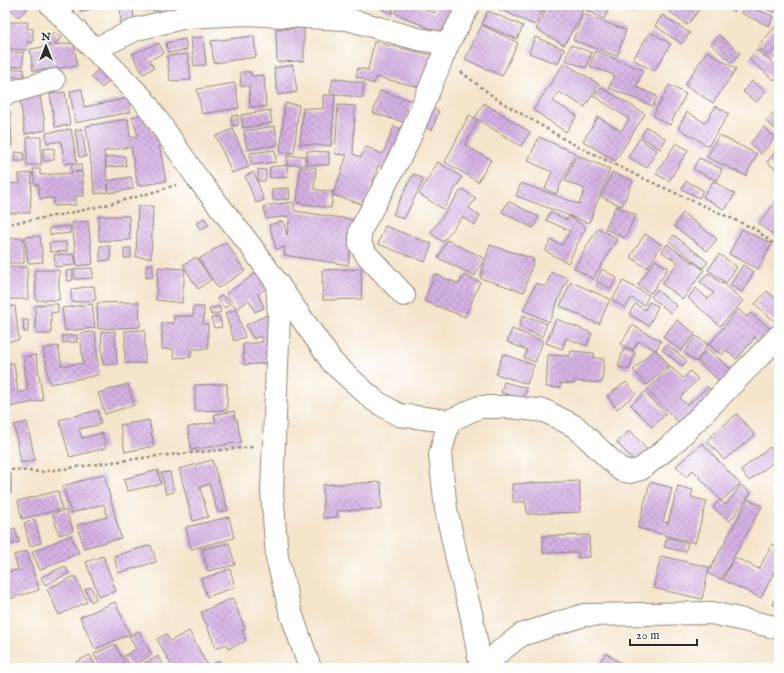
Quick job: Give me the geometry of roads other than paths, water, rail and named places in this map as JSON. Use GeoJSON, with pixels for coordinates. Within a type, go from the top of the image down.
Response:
{"type":"FeatureCollection","features":[{"type":"Feature","properties":{"kind":"street"},"geometry":{"type":"LineString","coordinates":[[51,5],[95,48],[143,99],[198,179],[250,245],[333,363],[375,401],[399,416],[449,421],[479,407],[510,407],[545,411],[576,427],[621,470],[630,472],[641,469],[675,442],[779,336]]}},
{"type":"Feature","properties":{"kind":"street"},"geometry":{"type":"LineString","coordinates":[[404,295],[366,254],[360,244],[360,231],[406,146],[445,51],[469,5]]}},
{"type":"Feature","properties":{"kind":"street"},"geometry":{"type":"LineString","coordinates":[[95,48],[137,29],[186,17],[246,14],[347,19],[418,39],[445,51]]}},
{"type":"Feature","properties":{"kind":"street"},"geometry":{"type":"LineString","coordinates":[[5,94],[54,80]]}},
{"type":"Feature","properties":{"kind":"street"},"geometry":{"type":"LineString","coordinates":[[277,283],[279,315],[272,491],[276,557],[290,610],[310,668]]}},
{"type":"Feature","properties":{"kind":"street"},"geometry":{"type":"LineString","coordinates":[[449,421],[440,455],[446,510],[471,613],[481,668]]}},
{"type":"Feature","properties":{"kind":"street"},"geometry":{"type":"LineString","coordinates":[[486,668],[500,652],[521,635],[584,615],[712,613],[779,628]]}}]}
